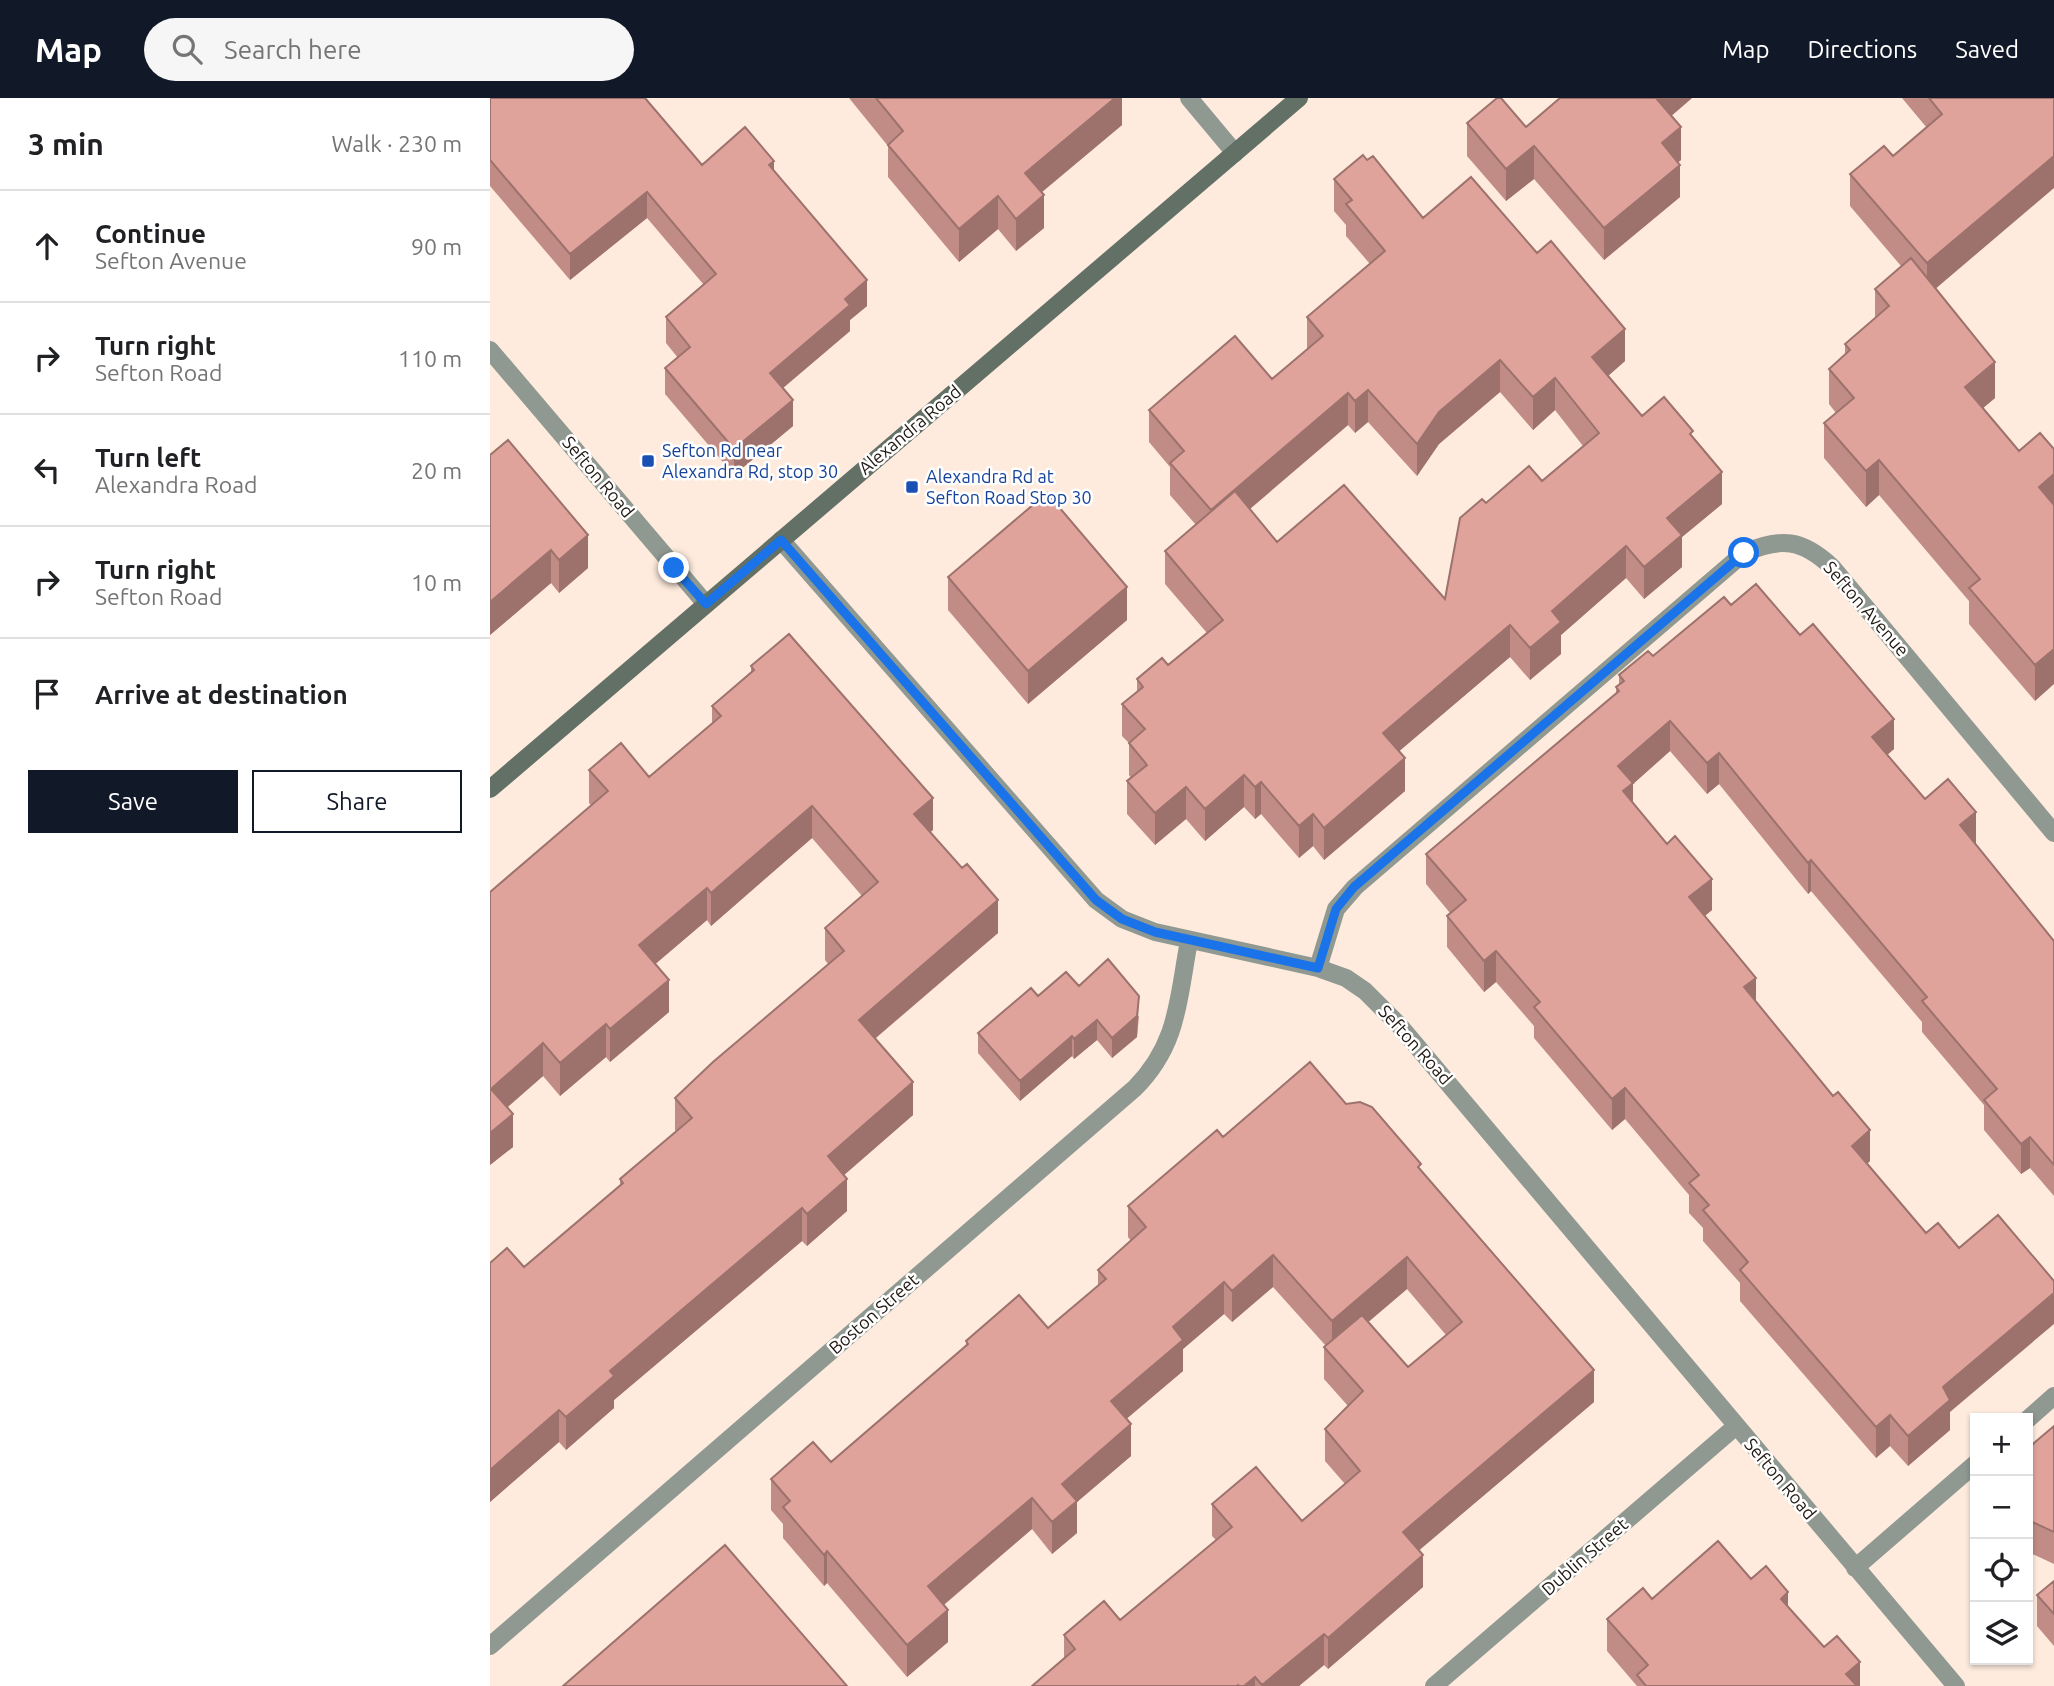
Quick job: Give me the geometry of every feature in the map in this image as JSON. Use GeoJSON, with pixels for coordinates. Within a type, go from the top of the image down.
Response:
{"type":"FeatureCollection","features":[{"type":"Feature","properties":{"kind":"street"},"geometry":{"type":"LineString","coordinates":[[1189,98],[1235,153]]}},
{"type":"Feature","properties":{"kind":"street","name":"Alexandra Road"},"geometry":{"type":"LineString","coordinates":[[490,789],[1299,98]]}},
{"type":"Feature","properties":{"kind":"street","name":"Sefton Road"},"geometry":{"type":"LineString","coordinates":[[490,350],[706,604]]}},
{"type":"Feature","properties":{"kind":"street","name":"Sefton Road"},"geometry":{"type":"LineString","coordinates":[[781,540],[1096,900],[1122,919],[1189,940],[1318,968],[1346,978],[1365,991],[1399,1025],[1735,1427],[1956,1686]]}},
{"type":"Feature","properties":{"kind":"street","name":"Sefton Avenue"},"geometry":{"type":"LineString","coordinates":[[1318,968],[1336,909],[1354,887],[1744,553],[1765,544],[1790,542],[1816,552],[1832,567],[2054,833]]}},
{"type":"Feature","properties":{"kind":"street","name":"Boston Street"},"geometry":{"type":"LineString","coordinates":[[490,1646],[1142,1081],[1160,1059],[1168,1041],[1177,1012],[1189,940]]}},
{"type":"Feature","properties":{"kind":"street"},"geometry":{"type":"LineString","coordinates":[[2033,1415],[2054,1396]]}},
{"type":"Feature","properties":{"kind":"street","name":"Dublin Street"},"geometry":{"type":"LineString","coordinates":[[1434,1686],[1735,1427]]}},
{"type":"Feature","properties":{"kind":"street"},"geometry":{"type":"LineString","coordinates":[[1855,1568],[1970,1468]]}},
{"type":"Feature","properties":{"kind":"building"},"geometry":{"type":"Polygon","coordinates":[[[490,98],[645,98],[702,165],[745,127],[774,161],[769,165],[867,280],[845,299],[850,305],[770,373],[793,400],[734,449],[665,368],[690,347],[666,317],[716,274],[647,192],[570,254],[490,160],[490,98]]]}},
{"type":"Feature","properties":{"kind":"building"},"geometry":{"type":"Polygon","coordinates":[[[876,98],[1115,98],[1025,173],[1044,195],[1016,219],[998,196],[959,229],[888,145],[903,131],[876,98]]]}},
{"type":"Feature","properties":{"kind":"building"},"geometry":{"type":"Polygon","coordinates":[[[1497,98],[1501,98],[1526,127],[1560,98],[1656,98],[1681,127],[1662,143],[1680,165],[1604,228],[1534,146],[1506,169],[1467,123],[1497,98]]]}},
{"type":"Feature","properties":{"kind":"building"},"geometry":{"type":"Polygon","coordinates":[[[1929,98],[2054,98],[2054,156],[1927,263],[1850,174],[1884,146],[1893,156],[1942,114],[1929,98]]]}},
{"type":"Feature","properties":{"kind":"building"},"geometry":{"type":"Polygon","coordinates":[[[1363,155],[1367,160],[1373,156],[1423,218],[1471,177],[1537,253],[1551,241],[1625,329],[1592,357],[1642,416],[1664,397],[1693,431],[1690,434],[1722,472],[1667,518],[1682,535],[1644,567],[1626,546],[1552,611],[1561,622],[1530,648],[1510,625],[1383,733],[1405,758],[1324,828],[1313,814],[1299,826],[1261,782],[1255,787],[1244,775],[1205,809],[1186,787],[1155,813],[1127,781],[1147,765],[1129,743],[1145,729],[1122,704],[1143,687],[1137,679],[1162,658],[1168,665],[1223,620],[1165,551],[1235,491],[1277,542],[1344,485],[1445,599],[1460,518],[1482,499],[1486,503],[1529,466],[1542,481],[1599,433],[1555,378],[1533,397],[1500,360],[1439,412],[1417,444],[1368,390],[1355,401],[1348,393],[1211,510],[1170,463],[1184,451],[1149,410],[1235,336],[1272,379],[1323,336],[1307,317],[1385,251],[1346,204],[1352,200],[1334,179],[1363,155]]]}},
{"type":"Feature","properties":{"kind":"building"},"geometry":{"type":"Polygon","coordinates":[[[1911,258],[1995,362],[1965,387],[2019,451],[2040,433],[2054,449],[2054,474],[2039,487],[2054,505],[2054,649],[2035,665],[1969,588],[1980,579],[1879,460],[1866,471],[1824,423],[1854,398],[1829,369],[1850,350],[1845,344],[1889,306],[1875,289],[1911,258]]]}},
{"type":"Feature","properties":{"kind":"building"},"geometry":{"type":"Polygon","coordinates":[[[508,440],[588,535],[559,560],[551,550],[490,602],[490,455],[508,440]]]}},
{"type":"Feature","properties":{"kind":"building"},"geometry":{"type":"Polygon","coordinates":[[[1047,493],[1127,587],[1028,671],[948,577],[1047,493]]]}},
{"type":"Feature","properties":{"kind":"building"},"geometry":{"type":"Polygon","coordinates":[[[1756,584],[1800,635],[1813,624],[1894,719],[1872,737],[1925,799],[1948,779],[1976,812],[1960,825],[2054,941],[2054,1165],[2030,1137],[2021,1144],[1984,1100],[1997,1089],[1922,1001],[1927,997],[1811,860],[1808,863],[1719,753],[1707,763],[1670,721],[1618,766],[1633,783],[1623,791],[1667,844],[1675,836],[1712,879],[1689,897],[1756,978],[1744,987],[1833,1096],[1838,1092],[1870,1130],[1852,1146],[1926,1233],[1938,1223],[1959,1248],[1998,1215],[2054,1281],[2054,1293],[1943,1387],[1950,1400],[1908,1436],[1890,1415],[1876,1427],[1740,1270],[1748,1262],[1703,1210],[1709,1205],[1689,1183],[1699,1175],[1625,1088],[1612,1099],[1534,1007],[1540,1002],[1496,951],[1484,961],[1447,916],[1466,900],[1426,854],[1619,691],[1616,687],[1624,681],[1619,675],[1648,651],[1653,656],[1724,597],[1731,605],[1756,584]]]}},
{"type":"Feature","properties":{"kind":"building"},"geometry":{"type":"Polygon","coordinates":[[[789,634],[933,798],[914,814],[962,868],[967,864],[998,900],[859,1020],[913,1082],[828,1156],[847,1179],[807,1214],[802,1208],[711,1285],[610,1371],[614,1376],[566,1417],[559,1410],[490,1470],[490,1263],[507,1248],[524,1267],[623,1183],[620,1179],[692,1118],[675,1098],[713,1062],[844,951],[825,928],[878,882],[812,806],[711,893],[707,888],[639,945],[669,980],[610,1029],[606,1024],[560,1063],[543,1043],[491,1089],[513,1114],[490,1133],[490,892],[608,791],[589,770],[621,743],[649,777],[721,716],[712,706],[754,670],[751,666],[789,634]]]}},
{"type":"Feature","properties":{"kind":"building"},"geometry":{"type":"Polygon","coordinates":[[[1108,959],[1139,996],[1137,1016],[1112,1038],[1097,1020],[1074,1039],[1072,1036],[1020,1081],[978,1033],[1031,988],[1038,996],[1066,972],[1079,986],[1108,959]]]}},
{"type":"Feature","properties":{"kind":"building"},"geometry":{"type":"Polygon","coordinates":[[[1310,1062],[1346,1104],[1360,1102],[1372,1107],[1421,1164],[1418,1167],[1594,1370],[1403,1532],[1423,1555],[1328,1638],[1324,1634],[1262,1685],[1255,1677],[1244,1686],[1032,1686],[1075,1649],[1064,1635],[1104,1601],[1120,1620],[1232,1527],[1212,1504],[1256,1467],[1302,1521],[1360,1471],[1325,1429],[1363,1391],[1324,1347],[1362,1315],[1408,1367],[1462,1322],[1407,1257],[1332,1321],[1273,1255],[1232,1291],[1224,1282],[1173,1327],[1183,1340],[1111,1401],[1131,1424],[1062,1484],[1077,1501],[1052,1522],[1032,1498],[928,1586],[948,1610],[907,1645],[827,1551],[824,1555],[783,1507],[790,1501],[771,1479],[813,1442],[831,1462],[968,1344],[966,1341],[1019,1295],[1048,1328],[1106,1279],[1098,1270],[1146,1227],[1128,1206],[1217,1130],[1223,1137],[1310,1062]]]}},
{"type":"Feature","properties":{"kind":"building"},"geometry":{"type":"Polygon","coordinates":[[[2054,1426],[2054,1532],[2033,1522],[2034,1443],[2054,1426]]]}},
{"type":"Feature","properties":{"kind":"building"},"geometry":{"type":"Polygon","coordinates":[[[1718,1541],[1751,1579],[1766,1566],[1788,1592],[1781,1599],[1824,1647],[1837,1636],[1860,1662],[1846,1674],[1857,1686],[1646,1686],[1637,1675],[1648,1665],[1607,1619],[1643,1588],[1652,1599],[1718,1541]]]}},
{"type":"Feature","properties":{"kind":"building"},"geometry":{"type":"Polygon","coordinates":[[[725,1545],[847,1686],[563,1686],[725,1545]]]}},
{"type":"Feature","properties":{"kind":"building"},"geometry":{"type":"Polygon","coordinates":[[[2054,1581],[2054,1614],[2037,1595],[2054,1581]]]}},
{"type":"Feature","properties":{"kind":"place","name":"Sefton Rd near Alexandra Rd, stop 30"},"geometry":{"type":"Point","coordinates":[648,461]}},
{"type":"Feature","properties":{"kind":"place","name":"Alexandra Rd at Sefton Road Stop 30"},"geometry":{"type":"Point","coordinates":[912,487]}},
{"type":"Feature","properties":{"kind":"route"},"geometry":{"type":"LineString","coordinates":[[674,568],[706,604],[781,540],[1096,900],[1122,919],[1155,932],[1318,968],[1329,924],[1336,909],[1354,887],[1744,553]]}}]}
